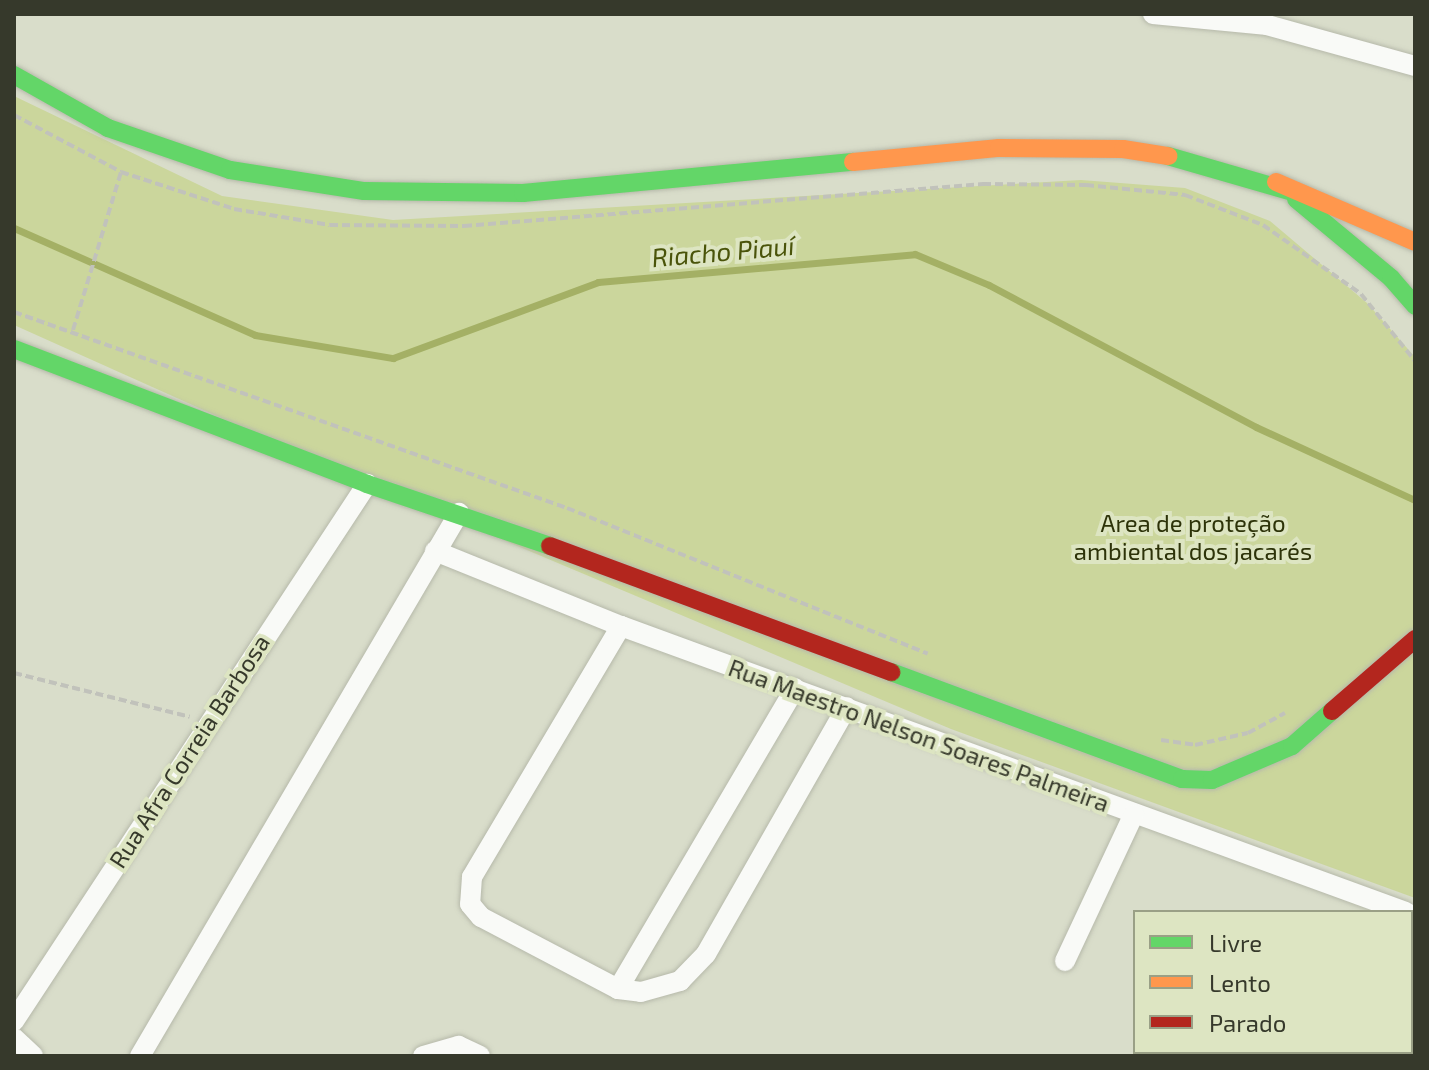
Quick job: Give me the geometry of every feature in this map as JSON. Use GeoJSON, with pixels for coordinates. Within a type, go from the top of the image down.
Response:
{"type":"FeatureCollection","features":[{"type":"Feature","properties":{"kind":"main road"},"geometry":{"type":"LineString","coordinates":[[14,75],[108,128],[230,170],[364,191],[523,193],[999,148],[1123,149],[1189,159],[1276,182],[1415,242]]}},
{"type":"Feature","properties":{"kind":"main road"},"geometry":{"type":"LineString","coordinates":[[1276,182],[1415,260]]}},
{"type":"Feature","properties":{"kind":"main road"},"geometry":{"type":"LineString","coordinates":[[1276,182],[1391,278],[1415,306]]}},
{"type":"Feature","properties":{"kind":"main road"},"geometry":{"type":"LineString","coordinates":[[14,349],[367,484],[459,513],[1182,779],[1212,780],[1292,746],[1415,639]]}},
{"type":"Feature","properties":{"kind":"street"},"geometry":{"type":"LineString","coordinates":[[1153,14],[1267,25],[1415,66]]}},
{"type":"Feature","properties":{"kind":"street","name":"Rua Afra Correia Barbosa"},"geometry":{"type":"LineString","coordinates":[[14,1021],[207,721],[367,484]]}},
{"type":"Feature","properties":{"kind":"street"},"geometry":{"type":"LineString","coordinates":[[140,1056],[459,513]]}},
{"type":"Feature","properties":{"kind":"street","name":"Rua Maestro Nelson Soares Palmeira"},"geometry":{"type":"LineString","coordinates":[[435,551],[621,626],[1400,910]]}},
{"type":"Feature","properties":{"kind":"street"},"geometry":{"type":"LineString","coordinates":[[621,626],[472,877],[470,904],[481,917],[618,989],[641,992],[680,981],[706,954],[847,707]]}},
{"type":"Feature","properties":{"kind":"street"},"geometry":{"type":"LineString","coordinates":[[618,989],[795,688]]}},
{"type":"Feature","properties":{"kind":"street"},"geometry":{"type":"LineString","coordinates":[[1065,961],[1134,814]]}},
{"type":"Feature","properties":{"kind":"street"},"geometry":{"type":"LineString","coordinates":[[14,1038],[33,1056]]}},
{"type":"Feature","properties":{"kind":"street"},"geometry":{"type":"LineString","coordinates":[[423,1056],[431,1049],[459,1046],[480,1056]]}},
{"type":"Feature","properties":{"kind":"path"},"geometry":{"type":"LineString","coordinates":[[14,115],[121,172],[234,209],[330,225],[479,226],[983,184],[1086,185],[1185,195],[1263,225],[1361,294],[1415,361]]}},
{"type":"Feature","properties":{"kind":"path"},"geometry":{"type":"LineString","coordinates":[[73,330],[121,172]]}},
{"type":"Feature","properties":{"kind":"path"},"geometry":{"type":"LineString","coordinates":[[14,312],[73,330],[567,508],[940,659]]}},
{"type":"Feature","properties":{"kind":"path"},"geometry":{"type":"LineString","coordinates":[[14,673],[207,721]]}},
{"type":"Feature","properties":{"kind":"path"},"geometry":{"type":"LineString","coordinates":[[1150,739],[1195,745],[1248,733],[1297,704]]}},
{"type":"Feature","properties":{"kind":"green space","name":"Area de proteção ambiental dos jacarés"},"geometry":{"type":"Polygon","coordinates":[[[14,96],[222,196],[393,220],[1081,180],[1185,188],[1270,221],[1367,303],[1415,357],[1415,898],[951,729],[340,471],[14,325],[14,96]]]}},
{"type":"Feature","properties":{"kind":"waterway","name":"Riacho Piauí"},"geometry":{"type":"LineString","coordinates":[[14,228],[255,335],[393,358],[598,282],[915,254],[989,285],[1256,427],[1415,500]]}},
{"type":"Feature","properties":{"kind":"traffic: fast"},"geometry":{"type":"LineString","coordinates":[[14,75],[108,128],[230,170],[364,191],[523,193],[853,162]]}},
{"type":"Feature","properties":{"kind":"traffic: fast"},"geometry":{"type":"LineString","coordinates":[[1168,156],[1293,192]]}},
{"type":"Feature","properties":{"kind":"traffic: fast"},"geometry":{"type":"LineString","coordinates":[[1296,199],[1391,278],[1415,306]]}},
{"type":"Feature","properties":{"kind":"traffic: fast"},"geometry":{"type":"LineString","coordinates":[[14,349],[367,484],[550,546]]}},
{"type":"Feature","properties":{"kind":"traffic: fast"},"geometry":{"type":"LineString","coordinates":[[891,672],[1182,779],[1212,780],[1292,746],[1332,711]]}},
{"type":"Feature","properties":{"kind":"traffic: slow"},"geometry":{"type":"LineString","coordinates":[[853,162],[999,148],[1123,149],[1168,156]]}},
{"type":"Feature","properties":{"kind":"traffic: slow"},"geometry":{"type":"LineString","coordinates":[[1276,182],[1415,242]]}},
{"type":"Feature","properties":{"kind":"traffic: jam"},"geometry":{"type":"LineString","coordinates":[[550,546],[891,672]]}},
{"type":"Feature","properties":{"kind":"traffic: jam"},"geometry":{"type":"LineString","coordinates":[[1332,711],[1415,639]]}}]}
